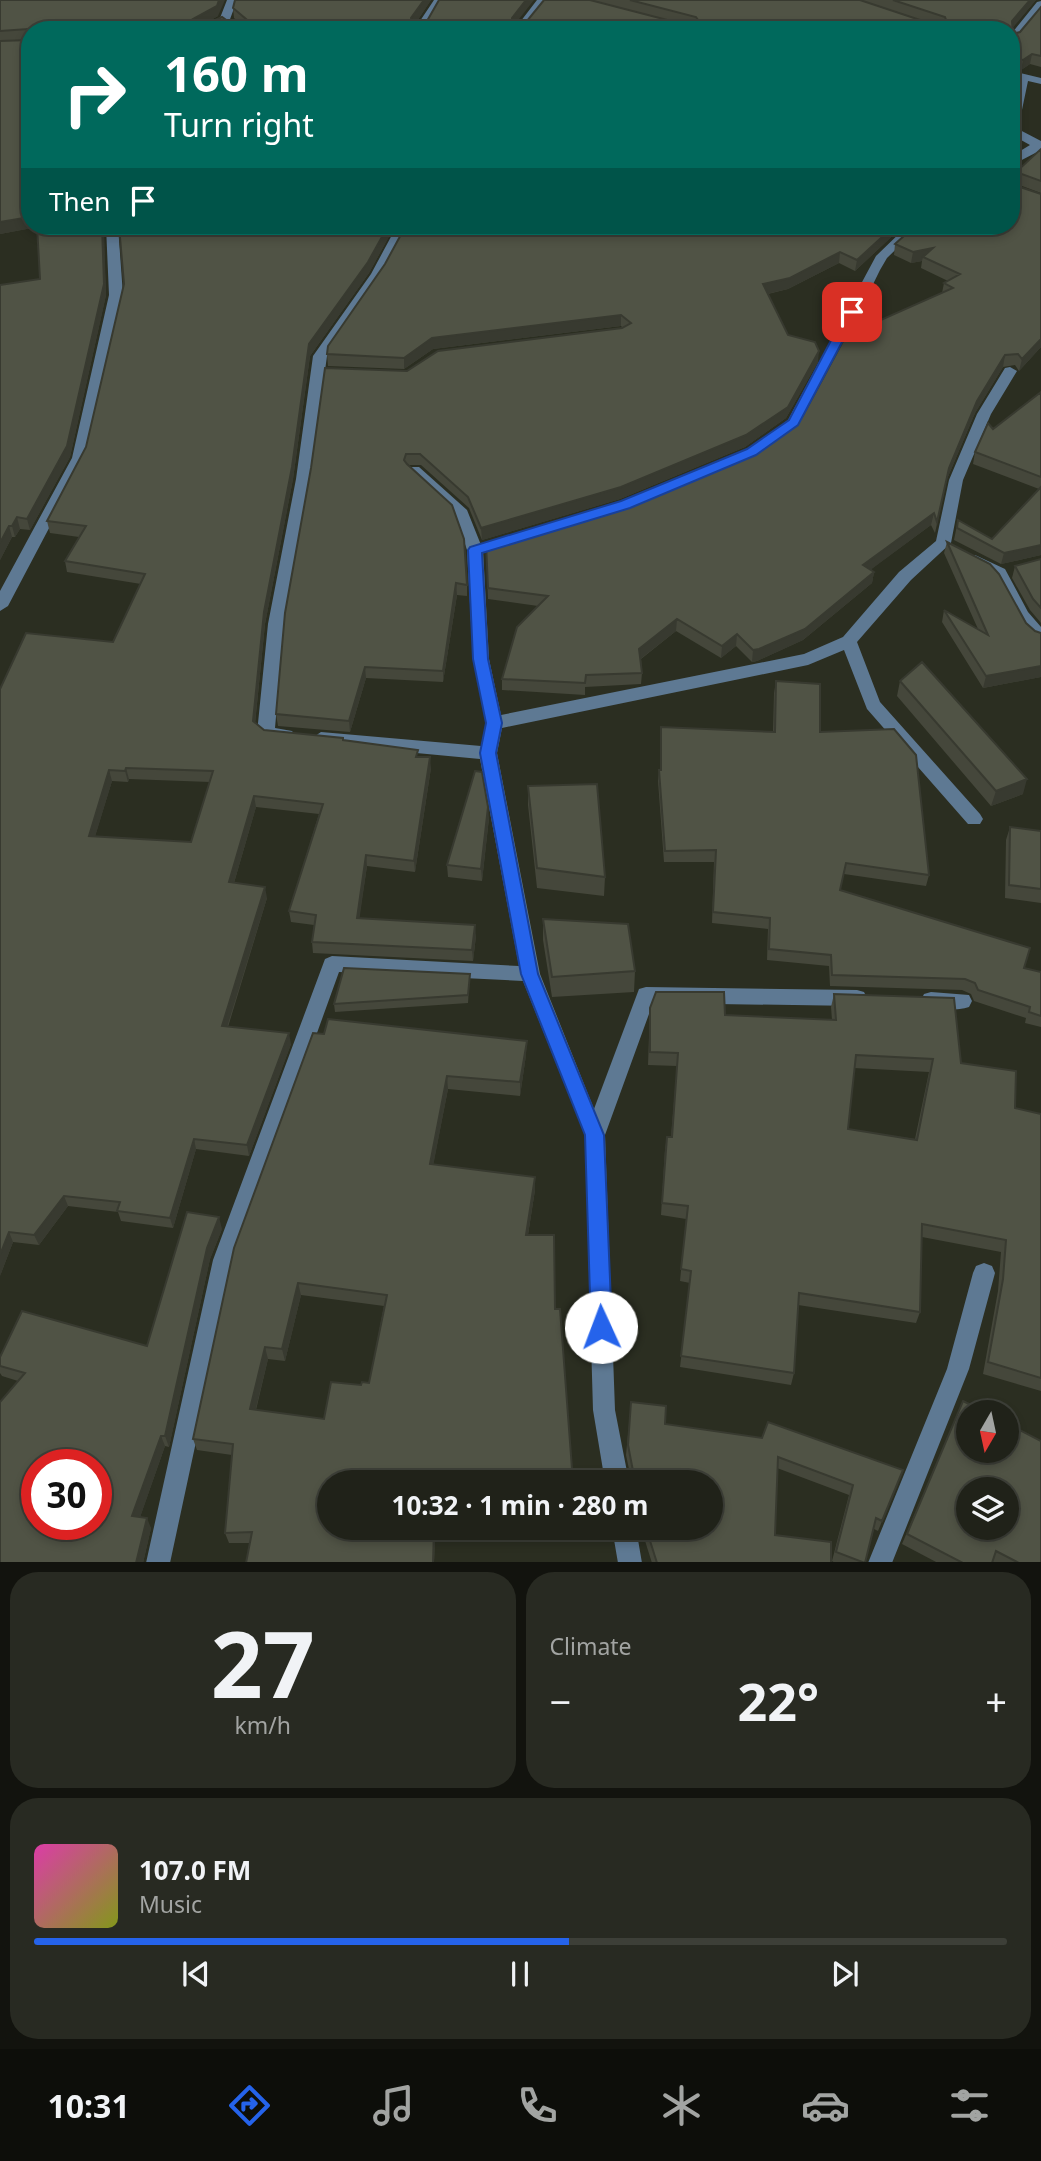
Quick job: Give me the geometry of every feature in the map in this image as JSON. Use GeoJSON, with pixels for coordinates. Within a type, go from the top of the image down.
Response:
{"type":"FeatureCollection","features":[{"type":"Feature","properties":{"kind":"street"},"geometry":{"type":"LineString","coordinates":[[225,20],[232,0]]}},
{"type":"Feature","properties":{"kind":"street"},"geometry":{"type":"LineString","coordinates":[[425,21],[439,0]]}},
{"type":"Feature","properties":{"kind":"street"},"geometry":{"type":"LineString","coordinates":[[526,21],[543,0]]}},
{"type":"Feature","properties":{"kind":"street"},"geometry":{"type":"LineString","coordinates":[[1020,29],[1041,4]]}},
{"type":"Feature","properties":{"kind":"street"},"geometry":{"type":"LineString","coordinates":[[1020,77],[1041,81]]}},
{"type":"Feature","properties":{"kind":"street"},"geometry":{"type":"LineString","coordinates":[[1020,135],[1039,146]]}},
{"type":"Feature","properties":{"kind":"street"},"geometry":{"type":"LineString","coordinates":[[1020,157],[1039,146]]}},
{"type":"Feature","properties":{"kind":"street"},"geometry":{"type":"LineString","coordinates":[[0,606],[79,458],[116,295],[113,235]]}},
{"type":"Feature","properties":{"kind":"street"},"geometry":{"type":"LineString","coordinates":[[395,235],[377,274],[320,356],[326,373],[276,624],[266,733],[488,753]]}},
{"type":"Feature","properties":{"kind":"street"},"geometry":{"type":"LineString","coordinates":[[428,235],[434,236]]}},
{"type":"Feature","properties":{"kind":"street"},"geometry":{"type":"LineString","coordinates":[[762,445],[794,423],[873,270],[882,256],[904,235]]}},
{"type":"Feature","properties":{"kind":"street"},"geometry":{"type":"LineString","coordinates":[[954,549],[956,480],[984,414],[1010,371]]}},
{"type":"Feature","properties":{"kind":"street"},"geometry":{"type":"LineString","coordinates":[[414,470],[462,513],[481,548],[481,659],[494,723],[488,753],[530,974],[595,1135],[604,1410],[615,1470]]}},
{"type":"Feature","properties":{"kind":"street"},"geometry":{"type":"LineString","coordinates":[[954,549],[999,573],[1022,615],[1041,638]]}},
{"type":"Feature","properties":{"kind":"street"},"geometry":{"type":"LineString","coordinates":[[494,723],[808,659],[849,641],[905,576],[954,549]]}},
{"type":"Feature","properties":{"kind":"street"},"geometry":{"type":"LineString","coordinates":[[999,573],[1020,568]]}},
{"type":"Feature","properties":{"kind":"street"},"geometry":{"type":"LineString","coordinates":[[849,641],[873,705],[974,819]]}},
{"type":"Feature","properties":{"kind":"street"},"geometry":{"type":"LineString","coordinates":[[158,1562],[225,1260],[332,964],[530,974]]}},
{"type":"Feature","properties":{"kind":"street"},"geometry":{"type":"LineString","coordinates":[[595,1135],[646,995],[880,998]]}},
{"type":"Feature","properties":{"kind":"street"},"geometry":{"type":"LineString","coordinates":[[907,999],[962,1001]]}},
{"type":"Feature","properties":{"kind":"street"},"geometry":{"type":"LineString","coordinates":[[880,1562],[958,1369],[984,1273]]}},
{"type":"Feature","properties":{"kind":"street"},"geometry":{"type":"LineString","coordinates":[[626,1540],[630,1562]]}},
{"type":"Feature","properties":{"kind":"building"},"geometry":{"type":"Polygon","coordinates":[[[0,0],[219,0],[217,6],[193,19],[195,21],[21,21],[21,30],[0,31],[0,0]]]}},
{"type":"Feature","properties":{"kind":"building"},"geometry":{"type":"Polygon","coordinates":[[[235,0],[424,0],[411,18],[412,21],[245,21],[246,19],[233,8],[235,0]]]}},
{"type":"Feature","properties":{"kind":"building"},"geometry":{"type":"Polygon","coordinates":[[[439,0],[526,0],[512,21],[427,21],[439,0]]]}},
{"type":"Feature","properties":{"kind":"building"},"geometry":{"type":"Polygon","coordinates":[[[544,0],[590,0],[671,21],[527,21],[544,0]]]}},
{"type":"Feature","properties":{"kind":"building"},"geometry":{"type":"Polygon","coordinates":[[[630,0],[860,0],[923,21],[686,21],[698,20],[696,17],[630,0]]]}},
{"type":"Feature","properties":{"kind":"building"},"geometry":{"type":"Polygon","coordinates":[[[893,0],[1030,0],[1012,21],[936,21],[946,20],[945,17],[893,0]]]}},
{"type":"Feature","properties":{"kind":"building"},"geometry":{"type":"Polygon","coordinates":[[[1041,7],[1041,56],[1032,54],[1020,59],[1020,32],[1041,7]]]}},
{"type":"Feature","properties":{"kind":"building"},"geometry":{"type":"Polygon","coordinates":[[[21,40],[21,218],[0,222],[0,41],[21,40]]]}},
{"type":"Feature","properties":{"kind":"building"},"geometry":{"type":"Polygon","coordinates":[[[1041,149],[1041,181],[1020,173],[1020,168],[1041,149]]]}},
{"type":"Feature","properties":{"kind":"building"},"geometry":{"type":"Polygon","coordinates":[[[1020,187],[1041,194],[1041,339],[1022,359],[1018,354],[1005,355],[977,401],[949,468],[937,522],[934,513],[863,565],[874,572],[805,629],[759,649],[753,650],[737,634],[722,646],[677,619],[639,649],[642,673],[586,675],[585,683],[502,679],[517,627],[548,596],[488,588],[486,543],[633,498],[758,446],[802,417],[855,319],[862,313],[881,320],[953,288],[944,283],[960,274],[923,257],[933,248],[913,252],[895,244],[905,235],[1020,235],[1020,187]]]}},
{"type":"Feature","properties":{"kind":"building"},"geometry":{"type":"Polygon","coordinates":[[[38,235],[102,235],[104,284],[67,446],[27,519],[17,517],[0,543],[0,285],[40,279],[38,235]]]}},
{"type":"Feature","properties":{"kind":"building"},"geometry":{"type":"Polygon","coordinates":[[[120,235],[383,235],[368,262],[309,344],[292,467],[264,612],[253,721],[264,730],[343,738],[418,750],[416,757],[430,757],[414,861],[366,855],[357,918],[475,925],[472,950],[312,942],[316,915],[289,911],[323,804],[254,796],[229,882],[265,887],[222,1026],[289,1033],[247,1145],[194,1139],[170,1218],[117,1211],[120,1202],[64,1196],[34,1235],[9,1232],[0,1255],[0,689],[26,633],[113,642],[145,574],[65,561],[86,526],[47,521],[86,447],[124,284],[120,235]],[[126,768],[125,771],[109,770],[89,836],[191,842],[213,771],[126,768]]]}},
{"type":"Feature","properties":{"kind":"building"},"geometry":{"type":"Polygon","coordinates":[[[401,235],[884,235],[857,260],[840,252],[790,278],[763,284],[788,335],[815,342],[819,351],[788,407],[746,435],[621,487],[481,528],[468,497],[420,454],[406,454],[404,460],[407,464],[452,505],[464,539],[467,585],[456,583],[443,671],[365,667],[349,721],[276,714],[285,613],[311,468],[325,368],[407,371],[438,351],[622,328],[631,323],[621,315],[432,338],[404,358],[327,354],[328,346],[385,264],[401,235]]]}},
{"type":"Feature","properties":{"kind":"building"},"geometry":{"type":"Polygon","coordinates":[[[1041,392],[1041,477],[975,452],[988,423],[993,429],[1041,392]]]}},
{"type":"Feature","properties":{"kind":"building"},"geometry":{"type":"Polygon","coordinates":[[[1041,487],[1041,545],[1004,553],[957,528],[958,520],[992,539],[1041,487]]]}},
{"type":"Feature","properties":{"kind":"building"},"geometry":{"type":"Polygon","coordinates":[[[947,542],[990,564],[999,574],[1026,623],[1041,633],[1041,666],[986,676],[944,610],[988,635],[947,542]]]}},
{"type":"Feature","properties":{"kind":"building"},"geometry":{"type":"Polygon","coordinates":[[[1041,559],[1041,608],[1015,566],[1041,559]]]}},
{"type":"Feature","properties":{"kind":"building"},"geometry":{"type":"Polygon","coordinates":[[[922,662],[1027,779],[996,791],[900,681],[922,662]]]}},
{"type":"Feature","properties":{"kind":"building"},"geometry":{"type":"Polygon","coordinates":[[[776,681],[820,684],[820,732],[894,729],[916,755],[929,875],[846,863],[840,890],[1030,948],[1024,968],[1041,972],[1041,1016],[1029,1012],[1030,1007],[978,990],[975,983],[965,979],[832,975],[831,955],[769,949],[770,918],[713,912],[716,850],[665,851],[659,770],[661,727],[775,732],[776,681]]]}},
{"type":"Feature","properties":{"kind":"building"},"geometry":{"type":"Polygon","coordinates":[[[475,771],[482,772],[488,807],[481,869],[447,865],[475,771]]]}},
{"type":"Feature","properties":{"kind":"building"},"geometry":{"type":"Polygon","coordinates":[[[597,784],[605,877],[537,868],[528,786],[597,784]]]}},
{"type":"Feature","properties":{"kind":"building"},"geometry":{"type":"Polygon","coordinates":[[[1010,827],[1041,831],[1041,889],[1009,885],[1010,827]]]}},
{"type":"Feature","properties":{"kind":"building"},"geometry":{"type":"Polygon","coordinates":[[[543,919],[628,924],[635,971],[552,977],[543,919]]]}},
{"type":"Feature","properties":{"kind":"building"},"geometry":{"type":"Polygon","coordinates":[[[344,968],[470,974],[468,995],[334,1004],[344,968]]]}},
{"type":"Feature","properties":{"kind":"building"},"geometry":{"type":"Polygon","coordinates":[[[656,992],[724,992],[725,1015],[836,1020],[834,994],[954,998],[961,1063],[1016,1071],[1015,1108],[1041,1114],[1041,1378],[988,1362],[1003,1279],[1006,1240],[922,1224],[920,1312],[799,1293],[794,1373],[681,1356],[691,1271],[681,1269],[688,1206],[662,1203],[667,1137],[672,1137],[678,1053],[650,1052],[650,1008],[656,992]],[[856,1055],[848,1129],[917,1140],[933,1059],[856,1055]]]}},
{"type":"Feature","properties":{"kind":"building"},"geometry":{"type":"Polygon","coordinates":[[[328,1019],[527,1041],[520,1082],[447,1076],[430,1164],[535,1177],[526,1235],[554,1235],[555,1309],[560,1309],[572,1470],[317,1470],[317,1540],[434,1540],[433,1562],[246,1562],[252,1532],[225,1533],[233,1444],[193,1439],[234,1248],[313,1033],[324,1034],[328,1019]],[[298,1283],[282,1349],[265,1347],[250,1409],[324,1419],[331,1382],[361,1385],[362,1382],[369,1383],[387,1295],[298,1283]]]}},
{"type":"Feature","properties":{"kind":"building"},"geometry":{"type":"Polygon","coordinates":[[[187,1212],[219,1217],[207,1248],[165,1436],[161,1436],[132,1516],[147,1518],[136,1562],[0,1562],[0,1402],[25,1373],[0,1366],[0,1357],[22,1311],[147,1346],[187,1212]]]}},
{"type":"Feature","properties":{"kind":"building"},"geometry":{"type":"Polygon","coordinates":[[[631,1402],[666,1406],[665,1424],[762,1438],[768,1422],[903,1470],[882,1521],[876,1518],[865,1562],[836,1552],[853,1485],[778,1457],[775,1535],[831,1542],[831,1562],[657,1562],[650,1540],[723,1540],[723,1470],[633,1470],[628,1445],[631,1402]]]}},
{"type":"Feature","properties":{"kind":"building"},"geometry":{"type":"Polygon","coordinates":[[[956,1418],[956,1463],[1019,1463],[1019,1430],[1041,1441],[1041,1562],[1017,1562],[996,1551],[992,1562],[961,1562],[907,1534],[956,1418]]]}},
{"type":"Feature","properties":{"kind":"route"},"geometry":{"type":"LineString","coordinates":[[601,1327],[595,1135],[530,974],[488,753],[494,723],[481,659],[475,550],[626,505],[751,452],[794,423],[852,312]]}}]}
